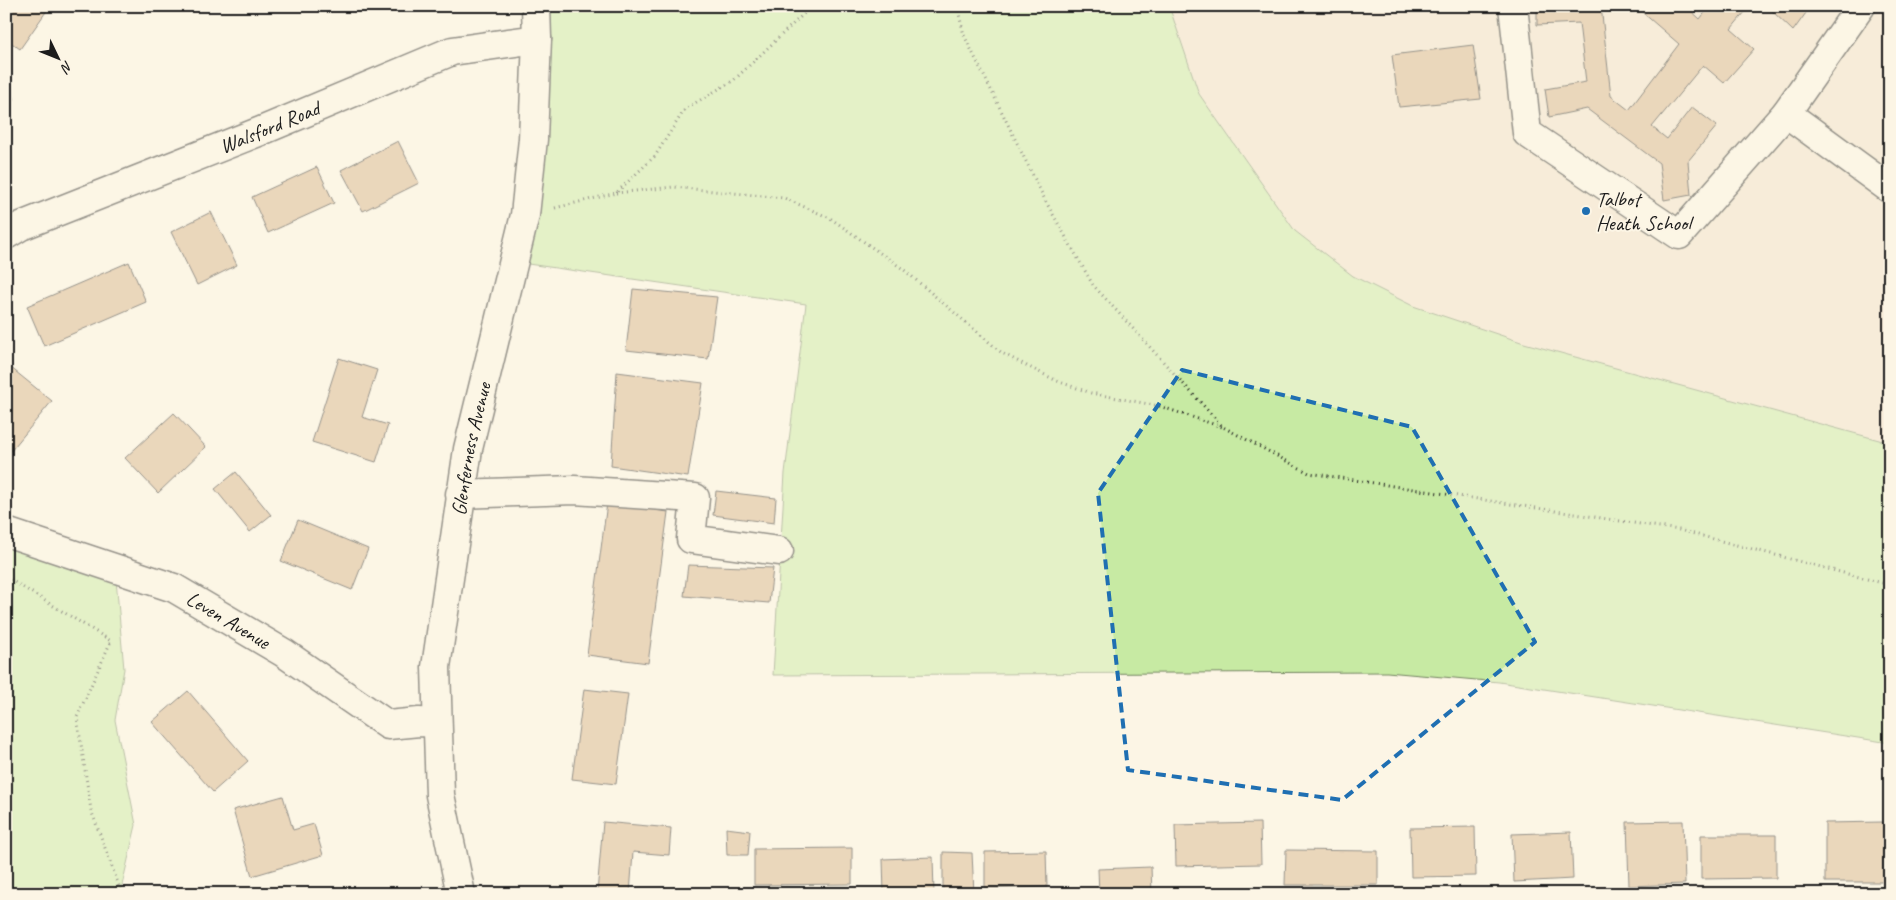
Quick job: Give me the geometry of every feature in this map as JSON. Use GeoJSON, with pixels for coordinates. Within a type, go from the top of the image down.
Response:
{"type":"FeatureCollection","features":[{"type":"Feature","properties":{"kind":"street","name":"Glenferness Avenue"},"geometry":{"type":"LineString","coordinates":[[461,894],[440,795],[436,667],[468,449],[525,215],[533,139],[538,39],[536,6]]}},
{"type":"Feature","properties":{"kind":"street"},"geometry":{"type":"LineString","coordinates":[[1513,6],[1527,133],[1678,234],[1786,113],[1862,6]]}},
{"type":"Feature","properties":{"kind":"street","name":"Walsford Road"},"geometry":{"type":"LineString","coordinates":[[6,236],[21,226],[261,131],[452,51],[538,39]]}},
{"type":"Feature","properties":{"kind":"street"},"geometry":{"type":"LineString","coordinates":[[1786,113],[1890,189]]}},
{"type":"Feature","properties":{"kind":"street"},"geometry":{"type":"LineString","coordinates":[[460,494],[574,490],[695,498],[691,539],[779,551]]}},
{"type":"Feature","properties":{"kind":"street","name":"Leven Avenue"},"geometry":{"type":"LineString","coordinates":[[6,532],[174,588],[284,653],[388,725],[419,722],[437,723]]}},
{"type":"Feature","properties":{"kind":"path"},"geometry":{"type":"LineString","coordinates":[[616,193],[655,156],[685,109],[734,80],[812,6]]}},
{"type":"Feature","properties":{"kind":"path"},"geometry":{"type":"LineString","coordinates":[[957,6],[968,43],[1046,202],[1093,285],[1223,427]]}},
{"type":"Feature","properties":{"kind":"path"},"geometry":{"type":"LineString","coordinates":[[525,215],[616,193],[673,188],[784,198],[838,223],[903,269],[1002,353],[1057,381],[1090,393],[1159,406],[1223,427],[1310,472],[1679,530],[1890,585]]}},
{"type":"Feature","properties":{"kind":"path"},"geometry":{"type":"LineString","coordinates":[[6,577],[111,641],[76,717],[91,810],[122,894]]}},
{"type":"Feature","properties":{"kind":"highlighted area"},"geometry":{"type":"Polygon","coordinates":[[[1182,370],[1412,427],[1535,642],[1342,800],[1128,770],[1098,493],[1182,370]]]}},
{"type":"Feature","properties":{"kind":"shaded area","name":"Talbot Heath School"},"geometry":{"type":"Polygon","coordinates":[[[1169,6],[1890,6],[1890,443],[1524,343],[1413,306],[1353,276],[1295,231],[1199,94],[1169,6]]]}},
{"type":"Feature","properties":{"kind":"green space"},"geometry":{"type":"Polygon","coordinates":[[[535,6],[1169,6],[1199,94],[1295,231],[1353,276],[1413,306],[1524,343],[1890,443],[1890,743],[1499,682],[1387,672],[773,675],[785,473],[806,304],[514,262],[535,6]]]}},
{"type":"Feature","properties":{"kind":"green space"},"geometry":{"type":"Polygon","coordinates":[[[6,532],[115,568],[124,669],[115,720],[136,825],[120,894],[6,894],[6,532]]]}},
{"type":"Feature","properties":{"kind":"building"},"geometry":{"type":"Polygon","coordinates":[[[6,6],[50,6],[20,49],[6,39],[6,6]]]}},
{"type":"Feature","properties":{"kind":"building"},"geometry":{"type":"Polygon","coordinates":[[[1537,6],[1601,6],[1611,96],[1629,110],[1679,44],[1635,6],[1686,6],[1700,19],[1710,6],[1750,6],[1731,29],[1754,49],[1724,83],[1703,65],[1652,127],[1667,139],[1692,107],[1717,126],[1688,161],[1691,195],[1664,200],[1659,163],[1587,109],[1549,117],[1545,89],[1586,82],[1579,23],[1537,25],[1537,6]]]}},
{"type":"Feature","properties":{"kind":"building"},"geometry":{"type":"Polygon","coordinates":[[[1774,6],[1811,6],[1793,31],[1771,10],[1774,6]]]}},
{"type":"Feature","properties":{"kind":"building"},"geometry":{"type":"Polygon","coordinates":[[[1473,45],[1481,99],[1399,107],[1392,55],[1473,45]]]}},
{"type":"Feature","properties":{"kind":"building"},"geometry":{"type":"Polygon","coordinates":[[[6,78],[14,100],[6,102],[6,78]]]}},
{"type":"Feature","properties":{"kind":"building"},"geometry":{"type":"Polygon","coordinates":[[[398,141],[419,183],[363,211],[341,170],[398,141]]]}},
{"type":"Feature","properties":{"kind":"building"},"geometry":{"type":"Polygon","coordinates":[[[317,167],[334,203],[268,233],[252,197],[317,167]]]}},
{"type":"Feature","properties":{"kind":"building"},"geometry":{"type":"Polygon","coordinates":[[[211,212],[237,265],[197,285],[171,232],[211,212]]]}},
{"type":"Feature","properties":{"kind":"building"},"geometry":{"type":"Polygon","coordinates":[[[129,262],[146,302],[44,346],[27,306],[129,262]]]}},
{"type":"Feature","properties":{"kind":"building"},"geometry":{"type":"Polygon","coordinates":[[[633,289],[717,297],[708,359],[626,350],[633,289]]]}},
{"type":"Feature","properties":{"kind":"building"},"geometry":{"type":"Polygon","coordinates":[[[339,358],[377,370],[362,417],[388,425],[376,462],[312,442],[339,358]]]}},
{"type":"Feature","properties":{"kind":"building"},"geometry":{"type":"Polygon","coordinates":[[[10,367],[52,401],[10,452],[6,448],[6,372],[10,367]]]}},
{"type":"Feature","properties":{"kind":"building"},"geometry":{"type":"Polygon","coordinates":[[[617,372],[703,383],[688,477],[611,466],[617,372]]]}},
{"type":"Feature","properties":{"kind":"building"},"geometry":{"type":"Polygon","coordinates":[[[174,413],[206,447],[158,493],[125,458],[174,413]]]}},
{"type":"Feature","properties":{"kind":"building"},"geometry":{"type":"Polygon","coordinates":[[[236,472],[271,515],[250,532],[215,489],[236,472]]]}},
{"type":"Feature","properties":{"kind":"building"},"geometry":{"type":"Polygon","coordinates":[[[716,491],[776,498],[774,523],[713,515],[716,491]]]}},
{"type":"Feature","properties":{"kind":"building"},"geometry":{"type":"Polygon","coordinates":[[[607,503],[668,512],[648,663],[587,655],[607,503]]]}},
{"type":"Feature","properties":{"kind":"building"},"geometry":{"type":"Polygon","coordinates":[[[298,520],[368,549],[352,590],[281,561],[298,520]]]}},
{"type":"Feature","properties":{"kind":"building"},"geometry":{"type":"Polygon","coordinates":[[[688,565],[773,568],[769,603],[684,596],[688,565]]]}},
{"type":"Feature","properties":{"kind":"building"},"geometry":{"type":"Polygon","coordinates":[[[584,689],[628,694],[616,784],[572,779],[584,689]]]}},
{"type":"Feature","properties":{"kind":"building"},"geometry":{"type":"Polygon","coordinates":[[[188,691],[248,761],[213,792],[152,722],[188,691]]]}},
{"type":"Feature","properties":{"kind":"building"},"geometry":{"type":"Polygon","coordinates":[[[283,796],[293,830],[314,824],[323,855],[252,876],[233,810],[283,796]]]}},
{"type":"Feature","properties":{"kind":"building"},"geometry":{"type":"Polygon","coordinates":[[[1683,821],[1685,884],[1629,886],[1627,822],[1683,821]]]}},
{"type":"Feature","properties":{"kind":"building"},"geometry":{"type":"Polygon","coordinates":[[[603,822],[671,828],[669,855],[633,852],[630,894],[597,893],[603,822]]]}},
{"type":"Feature","properties":{"kind":"building"},"geometry":{"type":"Polygon","coordinates":[[[1883,822],[1883,882],[1825,882],[1825,823],[1883,822]]]}},
{"type":"Feature","properties":{"kind":"building"},"geometry":{"type":"Polygon","coordinates":[[[1260,823],[1261,864],[1176,866],[1175,825],[1260,823]]]}},
{"type":"Feature","properties":{"kind":"building"},"geometry":{"type":"Polygon","coordinates":[[[1475,827],[1476,876],[1411,877],[1410,828],[1475,827]]]}},
{"type":"Feature","properties":{"kind":"building"},"geometry":{"type":"Polygon","coordinates":[[[726,828],[750,831],[748,855],[727,855],[726,828]]]}},
{"type":"Feature","properties":{"kind":"building"},"geometry":{"type":"Polygon","coordinates":[[[1571,832],[1573,879],[1514,882],[1512,834],[1571,832]]]}},
{"type":"Feature","properties":{"kind":"building"},"geometry":{"type":"Polygon","coordinates":[[[1701,835],[1776,835],[1776,878],[1701,879],[1701,835]]]}},
{"type":"Feature","properties":{"kind":"building"},"geometry":{"type":"Polygon","coordinates":[[[852,848],[852,884],[754,885],[754,849],[852,848]]]}},
{"type":"Feature","properties":{"kind":"building"},"geometry":{"type":"Polygon","coordinates":[[[1286,850],[1378,851],[1378,885],[1285,885],[1286,850]]]}},
{"type":"Feature","properties":{"kind":"building"},"geometry":{"type":"Polygon","coordinates":[[[1046,851],[1047,887],[985,889],[985,852],[1046,851]]]}},
{"type":"Feature","properties":{"kind":"building"},"geometry":{"type":"Polygon","coordinates":[[[943,852],[972,853],[974,894],[943,894],[943,852]]]}},
{"type":"Feature","properties":{"kind":"building"},"geometry":{"type":"Polygon","coordinates":[[[933,857],[934,894],[884,894],[883,859],[933,857]]]}},
{"type":"Feature","properties":{"kind":"building"},"geometry":{"type":"Polygon","coordinates":[[[1151,867],[1152,894],[1099,894],[1098,869],[1151,867]]]}},
{"type":"Feature","properties":{"kind":"place","name":"Talbot Heath School"},"geometry":{"type":"Point","coordinates":[1586,211]}}]}
